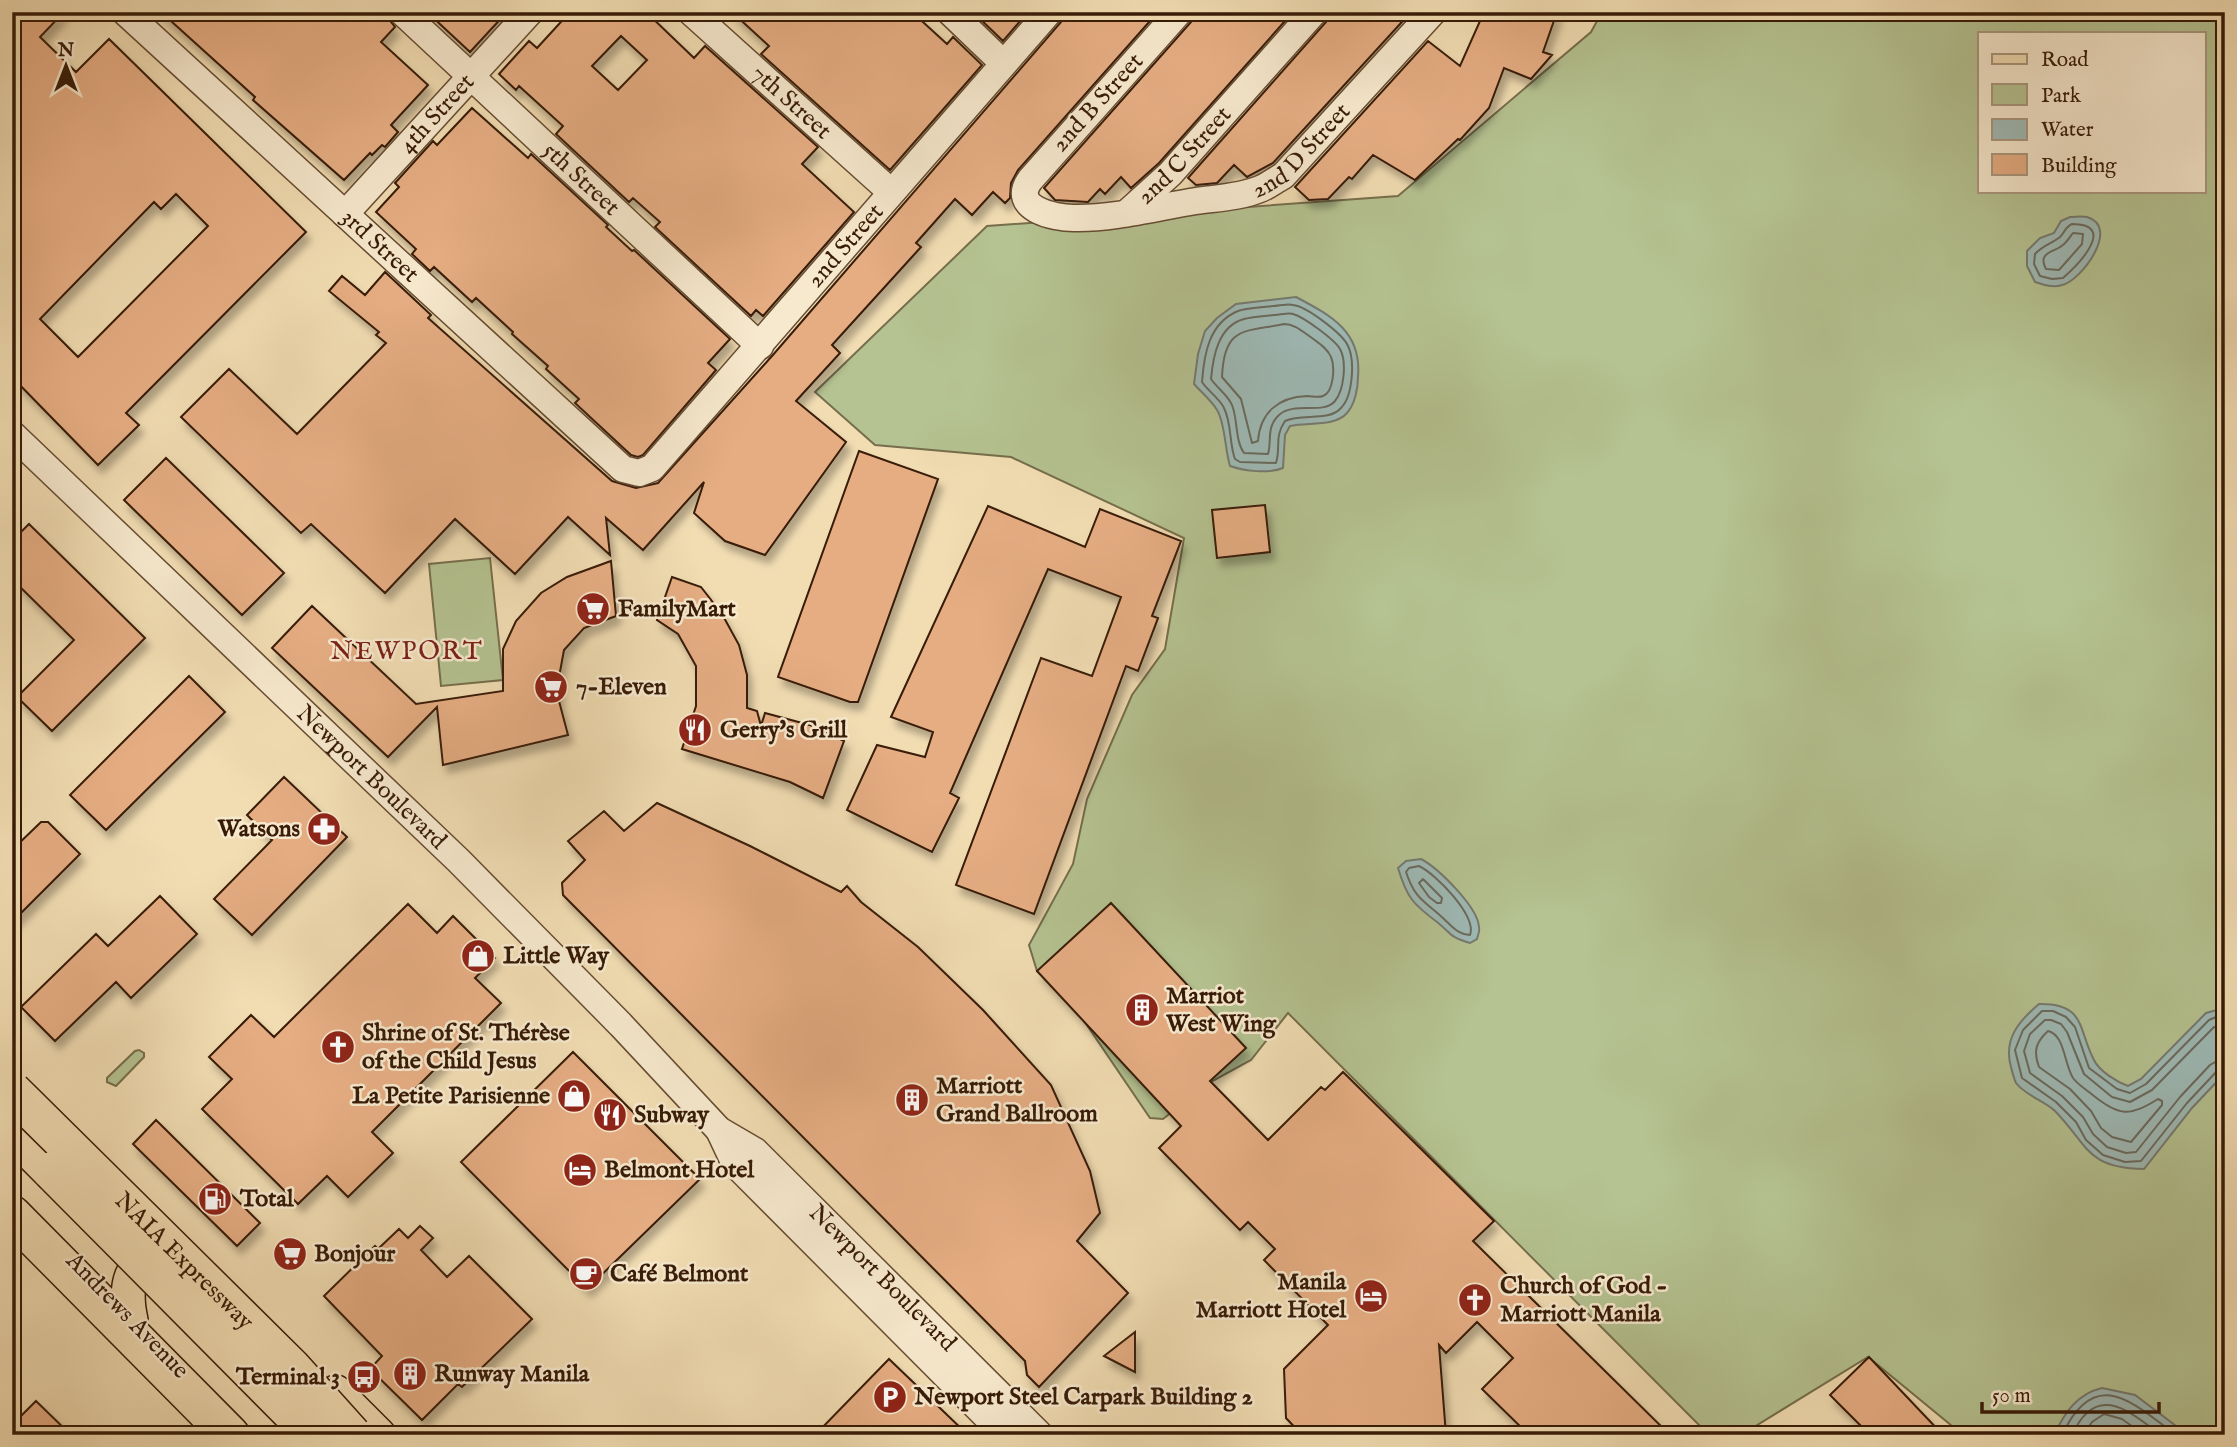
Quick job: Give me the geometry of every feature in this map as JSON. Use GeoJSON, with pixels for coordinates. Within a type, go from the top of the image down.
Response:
{"type":"FeatureCollection","features":[{"type":"Feature","properties":{"kind":"highway","name":"NAIA Expressway"},"geometry":{"type":"LineString","coordinates":[[12,1091],[291,1367],[352,1435]]}},
{"type":"Feature","properties":{"kind":"highway"},"geometry":{"type":"LineString","coordinates":[[12,1131],[314,1435]]}},
{"type":"Feature","properties":{"kind":"highway"},"geometry":{"type":"LineString","coordinates":[[12,1158],[286,1435]]}},
{"type":"Feature","properties":{"kind":"highway"},"geometry":{"type":"LineString","coordinates":[[12,1215],[230,1435]]}},
{"type":"Feature","properties":{"kind":"main road"},"geometry":{"type":"LineString","coordinates":[[12,1071],[379,1435]]}},
{"type":"Feature","properties":{"kind":"main road","name":"Andrews Avenue"},"geometry":{"type":"LineString","coordinates":[[12,1197],[242,1435]]}},
{"type":"Feature","properties":{"kind":"main road"},"geometry":{"type":"LineString","coordinates":[[131,1320],[127,1291],[138,1266],[155,1256],[198,1253]]}},
{"type":"Feature","properties":{"kind":"street","name":"3rd Street"},"geometry":{"type":"LineString","coordinates":[[125,12],[623,469],[639,473]]}},
{"type":"Feature","properties":{"kind":"street","name":"5th Street"},"geometry":{"type":"LineString","coordinates":[[402,12],[760,346]]}},
{"type":"Feature","properties":{"kind":"street","name":"4th Street"},"geometry":{"type":"LineString","coordinates":[[345,214],[530,12]]}},
{"type":"Feature","properties":{"kind":"street","name":"7th Street"},"geometry":{"type":"LineString","coordinates":[[691,12],[891,192]]}},
{"type":"Feature","properties":{"kind":"street"},"geometry":{"type":"LineString","coordinates":[[950,12],[1003,63]]}},
{"type":"Feature","properties":{"kind":"street","name":"2nd Street"},"geometry":{"type":"LineString","coordinates":[[639,473],[652,468],[1049,12]]}},
{"type":"Feature","properties":{"kind":"street","name":"2nd B Street"},"geometry":{"type":"LineString","coordinates":[[1024,196],[1024,188],[1030,180],[1179,12]]}},
{"type":"Feature","properties":{"kind":"street","name":"2nd C Street"},"geometry":{"type":"LineString","coordinates":[[1024,196],[1033,208],[1047,214],[1074,218],[1128,212],[1170,174],[1314,12]]}},
{"type":"Feature","properties":{"kind":"street","name":"2nd D Street"},"geometry":{"type":"LineString","coordinates":[[1128,212],[1244,194],[1260,189],[1283,176],[1433,12]]}},
{"type":"Feature","properties":{"kind":"street","name":"Newport Boulevard"},"geometry":{"type":"LineString","coordinates":[[12,434],[459,861],[621,1025],[719,1130],[755,1151],[1040,1435]]}},
{"type":"Feature","properties":{"kind":"street","name":"Newport Boulevard"},"geometry":{"type":"LineString","coordinates":[[719,1130],[735,1164],[1005,1435]]}},
{"type":"Feature","properties":{"kind":"green space"},"geometry":{"type":"Polygon","coordinates":[[[1602,12],[2225,12],[2225,1435],[1963,1435],[1868,1357],[1741,1435],[1709,1435],[1288,1013],[1251,1060],[1207,1084],[1163,1119],[1150,1118],[1078,1012],[1037,971],[1029,945],[1073,864],[1087,799],[1132,695],[1165,649],[1184,538],[1011,457],[875,445],[815,392],[987,226],[1398,196],[1591,32],[1602,12]]]}},
{"type":"Feature","properties":{"kind":"green space"},"geometry":{"type":"Polygon","coordinates":[[[490,558],[503,680],[441,686],[429,564],[490,558]]]}},
{"type":"Feature","properties":{"kind":"green space"},"geometry":{"type":"Polygon","coordinates":[[[139,1050],[144,1053],[144,1057],[116,1086],[107,1082],[107,1078],[139,1050]]]}},
{"type":"Feature","properties":{"kind":"water"},"geometry":{"type":"Polygon","coordinates":[[[2070,217],[2087,217],[2096,223],[2100,231],[2094,253],[2079,274],[2062,285],[2035,282],[2027,266],[2027,251],[2040,238],[2054,233],[2061,221],[2070,217]]]}},
{"type":"Feature","properties":{"kind":"water"},"geometry":{"type":"Polygon","coordinates":[[[1296,297],[1332,319],[1350,337],[1358,361],[1354,401],[1347,413],[1336,420],[1290,426],[1285,435],[1283,468],[1256,471],[1230,466],[1220,415],[1194,384],[1198,354],[1205,331],[1236,304],[1296,297]]]}},
{"type":"Feature","properties":{"kind":"water"},"geometry":{"type":"Polygon","coordinates":[[[1421,859],[1447,879],[1472,909],[1479,927],[1477,939],[1470,943],[1454,937],[1412,900],[1398,868],[1406,861],[1421,859]]]}},
{"type":"Feature","properties":{"kind":"water"},"geometry":{"type":"Polygon","coordinates":[[[2039,1004],[2054,1005],[2073,1013],[2096,1064],[2109,1076],[2128,1086],[2141,1079],[2206,1013],[2217,1010],[2225,1013],[2225,1073],[2192,1108],[2144,1169],[2110,1164],[2090,1153],[2055,1111],[2024,1091],[2015,1081],[2009,1057],[2011,1039],[2019,1024],[2039,1004]]]}},
{"type":"Feature","properties":{"kind":"water"},"geometry":{"type":"Polygon","coordinates":[[[2102,1388],[2135,1395],[2188,1435],[2054,1435],[2079,1399],[2102,1388]]]}},
{"type":"Feature","properties":{"kind":"building"},"geometry":{"type":"Polygon","coordinates":[[[12,12],[64,12],[40,37],[76,72],[109,39],[306,232],[126,413],[139,425],[98,465],[12,377],[12,12]],[[176,194],[161,209],[154,202],[40,319],[78,357],[208,226],[176,194]]]}},
{"type":"Feature","properties":{"kind":"building"},"geometry":{"type":"Polygon","coordinates":[[[161,12],[387,12],[387,17],[395,27],[381,42],[428,85],[391,125],[398,132],[385,147],[382,145],[372,155],[370,153],[344,180],[253,100],[255,97],[161,12]]]}},
{"type":"Feature","properties":{"kind":"building"},"geometry":{"type":"Polygon","coordinates":[[[427,12],[507,12],[470,52],[427,12]]]}},
{"type":"Feature","properties":{"kind":"building"},"geometry":{"type":"Polygon","coordinates":[[[570,12],[646,12],[694,58],[705,46],[818,147],[802,164],[854,212],[763,316],[756,310],[751,316],[655,227],[660,222],[633,198],[629,202],[556,134],[563,126],[519,86],[516,90],[499,74],[529,41],[537,48],[570,12]],[[621,36],[592,66],[618,90],[647,60],[621,36]]]}},
{"type":"Feature","properties":{"kind":"building"},"geometry":{"type":"Polygon","coordinates":[[[732,12],[912,12],[947,44],[953,37],[982,65],[890,170],[761,54],[769,46],[732,12]]]}},
{"type":"Feature","properties":{"kind":"building"},"geometry":{"type":"Polygon","coordinates":[[[976,12],[1028,12],[1003,41],[976,12]]]}},
{"type":"Feature","properties":{"kind":"building"},"geometry":{"type":"Polygon","coordinates":[[[1065,12],[1158,12],[1018,170],[1011,183],[1010,198],[1005,203],[993,192],[972,215],[955,199],[916,243],[921,247],[832,345],[840,353],[796,401],[846,442],[765,555],[725,541],[694,513],[704,482],[643,550],[606,518],[610,555],[568,517],[515,574],[455,519],[385,593],[311,524],[301,533],[181,417],[229,369],[297,434],[386,343],[376,335],[379,332],[329,291],[342,276],[365,295],[385,272],[431,315],[428,318],[612,481],[636,488],[658,483],[772,356],[1061,22],[1065,12]]]}},
{"type":"Feature","properties":{"kind":"building"},"geometry":{"type":"Polygon","coordinates":[[[1194,12],[1293,12],[1159,163],[1131,188],[1121,177],[1105,194],[1100,189],[1088,202],[1055,200],[1044,188],[1191,22],[1194,12]]]}},
{"type":"Feature","properties":{"kind":"building"},"geometry":{"type":"Polygon","coordinates":[[[1329,12],[1411,12],[1273,163],[1247,177],[1234,165],[1217,183],[1196,185],[1188,178],[1326,22],[1329,12]]]}},
{"type":"Feature","properties":{"kind":"building"},"geometry":{"type":"Polygon","coordinates":[[[1484,12],[1557,12],[1543,52],[1552,55],[1531,79],[1504,68],[1489,108],[1460,140],[1415,180],[1373,155],[1352,179],[1349,177],[1328,199],[1309,200],[1295,187],[1428,41],[1460,66],[1484,12]]]}},
{"type":"Feature","properties":{"kind":"building"},"geometry":{"type":"Polygon","coordinates":[[[472,108],[528,158],[531,154],[608,225],[606,227],[730,339],[708,363],[716,370],[643,455],[631,455],[575,403],[579,399],[546,369],[548,366],[512,334],[513,332],[476,298],[472,302],[434,267],[430,271],[412,254],[416,249],[376,212],[399,187],[395,183],[433,141],[437,145],[472,108]]]}},
{"type":"Feature","properties":{"kind":"building"},"geometry":{"type":"Polygon","coordinates":[[[859,451],[938,479],[858,702],[850,702],[778,677],[859,451]]]}},
{"type":"Feature","properties":{"kind":"building"},"geometry":{"type":"Polygon","coordinates":[[[166,458],[284,573],[242,615],[124,500],[166,458]]]}},
{"type":"Feature","properties":{"kind":"building"},"geometry":{"type":"Polygon","coordinates":[[[1265,505],[1270,552],[1217,558],[1212,510],[1265,505]]]}},
{"type":"Feature","properties":{"kind":"building"},"geometry":{"type":"Polygon","coordinates":[[[988,506],[1085,547],[1100,509],[1181,541],[1152,616],[1158,618],[1138,671],[1126,666],[1034,914],[956,885],[1041,658],[1092,676],[1121,597],[1048,569],[950,793],[959,798],[932,852],[847,810],[877,745],[925,757],[933,732],[891,717],[988,506]]]}},
{"type":"Feature","properties":{"kind":"building"},"geometry":{"type":"Polygon","coordinates":[[[29,524],[145,638],[52,731],[17,697],[74,640],[12,579],[12,541],[29,524]]]}},
{"type":"Feature","properties":{"kind":"building"},"geometry":{"type":"Polygon","coordinates":[[[611,561],[616,616],[584,628],[564,650],[559,677],[559,701],[568,735],[443,765],[437,707],[388,757],[272,648],[312,606],[416,704],[503,691],[503,649],[516,621],[541,593],[567,577],[611,561]]]}},
{"type":"Feature","properties":{"kind":"building"},"geometry":{"type":"Polygon","coordinates":[[[672,577],[701,587],[722,614],[739,645],[747,675],[747,708],[757,711],[761,726],[765,713],[817,727],[844,741],[823,798],[790,782],[682,749],[696,706],[696,666],[678,634],[657,620],[672,577]]]}},
{"type":"Feature","properties":{"kind":"building"},"geometry":{"type":"Polygon","coordinates":[[[189,676],[225,712],[106,830],[70,795],[189,676]]]}},
{"type":"Feature","properties":{"kind":"building"},"geometry":{"type":"Polygon","coordinates":[[[284,777],[347,837],[252,935],[214,899],[272,840],[247,815],[284,777]]]}},
{"type":"Feature","properties":{"kind":"building","name":"Marriott Grand Ballroom"},"geometry":{"type":"Polygon","coordinates":[[[657,803],[841,892],[847,886],[861,902],[918,947],[983,1010],[1051,1085],[1090,1171],[1100,1213],[1077,1241],[1128,1293],[1039,1387],[1027,1375],[1025,1361],[563,895],[562,883],[585,860],[568,841],[604,811],[624,831],[657,803]]]}},
{"type":"Feature","properties":{"kind":"building"},"geometry":{"type":"Polygon","coordinates":[[[41,822],[48,822],[80,854],[12,922],[12,850],[41,822]]]}},
{"type":"Feature","properties":{"kind":"building"},"geometry":{"type":"Polygon","coordinates":[[[160,896],[197,934],[131,998],[116,982],[55,1041],[21,1007],[96,934],[108,946],[160,896]]]}},
{"type":"Feature","properties":{"kind":"building"},"geometry":{"type":"Polygon","coordinates":[[[1111,903],[1246,1048],[1210,1081],[1268,1140],[1321,1087],[1325,1090],[1343,1072],[1494,1221],[1473,1241],[1670,1435],[1529,1435],[1482,1389],[1513,1358],[1477,1322],[1446,1353],[1439,1345],[1446,1435],[1302,1435],[1286,1418],[1284,1369],[1328,1325],[1264,1260],[1275,1249],[1248,1222],[1240,1230],[1159,1148],[1181,1126],[1037,971],[1111,903]]]}},
{"type":"Feature","properties":{"kind":"building","name":"Shrine of St. Thérèse of the Child Jesus"},"geometry":{"type":"Polygon","coordinates":[[[408,904],[437,933],[453,916],[495,958],[475,978],[501,1003],[372,1132],[393,1153],[348,1197],[327,1176],[298,1204],[202,1109],[232,1079],[209,1057],[251,1015],[274,1037],[408,904]]]}},
{"type":"Feature","properties":{"kind":"building","name":"Belmont Hotel"},"geometry":{"type":"Polygon","coordinates":[[[573,1052],[700,1179],[587,1289],[461,1162],[573,1052]]]}},
{"type":"Feature","properties":{"kind":"building"},"geometry":{"type":"Polygon","coordinates":[[[156,1120],[260,1223],[237,1246],[133,1144],[156,1120]]]}},
{"type":"Feature","properties":{"kind":"building"},"geometry":{"type":"Polygon","coordinates":[[[420,1226],[433,1238],[421,1250],[447,1277],[469,1256],[532,1319],[462,1387],[458,1384],[422,1420],[370,1369],[382,1356],[324,1296],[375,1246],[378,1249],[399,1229],[408,1238],[420,1226]]]}},
{"type":"Feature","properties":{"kind":"building"},"geometry":{"type":"Polygon","coordinates":[[[1135,1332],[1135,1372],[1104,1356],[1135,1332]]]}},
{"type":"Feature","properties":{"kind":"building"},"geometry":{"type":"Polygon","coordinates":[[[1869,1357],[1943,1435],[1870,1435],[1830,1395],[1869,1357]]]}},
{"type":"Feature","properties":{"kind":"building","name":"Newport Steel Carpark Building 2"},"geometry":{"type":"Polygon","coordinates":[[[889,1359],[968,1435],[815,1435],[889,1359]]]}},
{"type":"Feature","properties":{"kind":"building"},"geometry":{"type":"Polygon","coordinates":[[[36,1401],[71,1435],[12,1435],[12,1425],[36,1401]]]}},
{"type":"Feature","properties":{"kind":"place","name":"FamilyMart"},"geometry":{"type":"Point","coordinates":[593,609]}},
{"type":"Feature","properties":{"kind":"place","name":"7-Eleven"},"geometry":{"type":"Point","coordinates":[551,687]}},
{"type":"Feature","properties":{"kind":"place","name":"Gerry's Grill"},"geometry":{"type":"Point","coordinates":[695,730]}},
{"type":"Feature","properties":{"kind":"place","name":"Watsons"},"geometry":{"type":"Point","coordinates":[324,829]}},
{"type":"Feature","properties":{"kind":"place","name":"Little Way"},"geometry":{"type":"Point","coordinates":[478,956]}},
{"type":"Feature","properties":{"kind":"place","name":"Marriot West Wing"},"geometry":{"type":"Point","coordinates":[1142,1010]}},
{"type":"Feature","properties":{"kind":"place","name":"Shrine of St. Thérèse of the Child Jesus"},"geometry":{"type":"Point","coordinates":[338,1047]}},
{"type":"Feature","properties":{"kind":"place","name":"La Petite Parisienne"},"geometry":{"type":"Point","coordinates":[574,1096]}},
{"type":"Feature","properties":{"kind":"place","name":"Marriott Grand Ballroom"},"geometry":{"type":"Point","coordinates":[912,1100]}},
{"type":"Feature","properties":{"kind":"place","name":"Subway"},"geometry":{"type":"Point","coordinates":[610,1115]}},
{"type":"Feature","properties":{"kind":"place","name":"Belmont Hotel"},"geometry":{"type":"Point","coordinates":[580,1170]}},
{"type":"Feature","properties":{"kind":"place","name":"Total"},"geometry":{"type":"Point","coordinates":[215,1199]}},
{"type":"Feature","properties":{"kind":"place","name":"Bonjour"},"geometry":{"type":"Point","coordinates":[290,1254]}},
{"type":"Feature","properties":{"kind":"place","name":"Café Belmont"},"geometry":{"type":"Point","coordinates":[586,1274]}},
{"type":"Feature","properties":{"kind":"place","name":"Manila Marriott Hotel"},"geometry":{"type":"Point","coordinates":[1371,1296]}},
{"type":"Feature","properties":{"kind":"place","name":"Church of God - Marriott Manila"},"geometry":{"type":"Point","coordinates":[1475,1300]}},
{"type":"Feature","properties":{"kind":"place","name":"Runway Manila"},"geometry":{"type":"Point","coordinates":[410,1374]}},
{"type":"Feature","properties":{"kind":"place","name":"Terminal 3"},"geometry":{"type":"Point","coordinates":[364,1377]}},
{"type":"Feature","properties":{"kind":"place","name":"Newport Steel Carpark Building 2"},"geometry":{"type":"Point","coordinates":[890,1397]}},
{"type":"Feature","properties":{"kind":"district","name":"NEWPORT"},"geometry":{"type":"Point","coordinates":[407,651]}}]}
